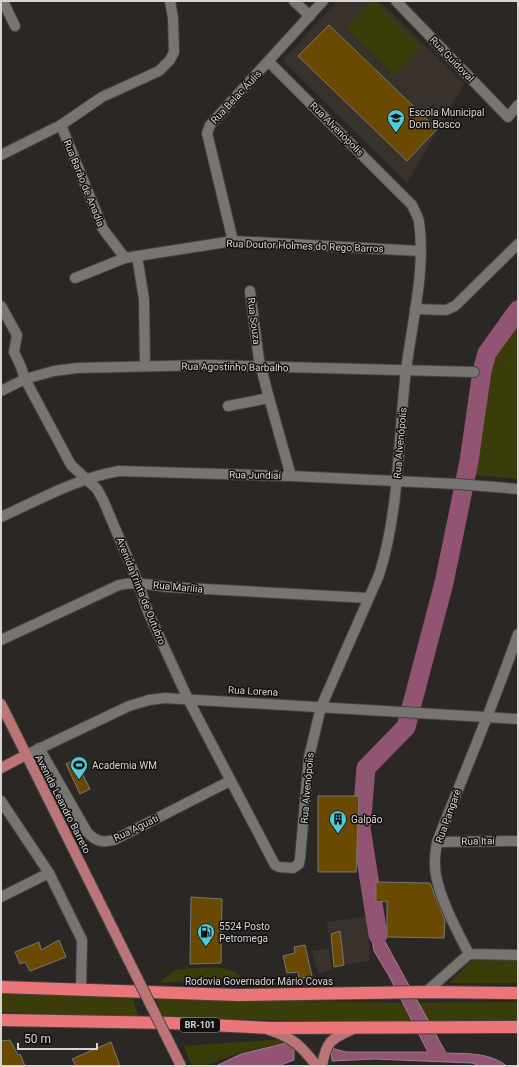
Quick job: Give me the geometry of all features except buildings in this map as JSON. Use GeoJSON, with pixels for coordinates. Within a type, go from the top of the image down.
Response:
{"type":"FeatureCollection","features":[{"type":"Feature","properties":{"kind":"highway","name":"Rodovia Governador Mário Covas"},"geometry":{"type":"LineString","coordinates":[[1,987],[238,995],[426,992],[518,993]]}},
{"type":"Feature","properties":{"kind":"highway","name":"BR-101"},"geometry":{"type":"LineString","coordinates":[[1,1020],[260,1027],[518,1027]]}},
{"type":"Feature","properties":{"kind":"main road","name":"Avenida Leandro Barreto"},"geometry":{"type":"LineString","coordinates":[[1,704],[181,1066]]}},
{"type":"Feature","properties":{"kind":"main road","name":"Rua Lorena"},"geometry":{"type":"LineString","coordinates":[[1,768],[26,755]]}},
{"type":"Feature","properties":{"kind":"main road"},"geometry":{"type":"LineString","coordinates":[[260,1027],[286,1035],[297,1042],[306,1053],[320,1062],[332,1038],[359,1026]]}},
{"type":"Feature","properties":{"kind":"street"},"geometry":{"type":"LineString","coordinates":[[2,1],[15,26]]}},
{"type":"Feature","properties":{"kind":"street"},"geometry":{"type":"LineString","coordinates":[[1,154],[61,125],[102,97],[159,70],[170,60],[174,52],[173,18],[170,1]]}},
{"type":"Feature","properties":{"kind":"street"},"geometry":{"type":"LineString","coordinates":[[294,1],[310,16],[323,1]]}},
{"type":"Feature","properties":{"kind":"street","name":"Rua Guidoval"},"geometry":{"type":"LineString","coordinates":[[396,1],[508,117],[518,106]]}},
{"type":"Feature","properties":{"kind":"street","name":"Rua Belac Áulis"},"geometry":{"type":"LineString","coordinates":[[233,241],[207,133],[210,125],[310,16]]}},
{"type":"Feature","properties":{"kind":"street","name":"Rua Alvenópolis"},"geometry":{"type":"LineString","coordinates":[[269,62],[412,205],[419,220],[420,251],[415,309],[406,370],[396,482],[385,555],[379,575],[321,706],[309,757],[300,858],[299,864],[294,868]]}},
{"type":"Feature","properties":{"kind":"street","name":"Rua Barão de Anadia"},"geometry":{"type":"LineString","coordinates":[[61,125],[103,229],[125,258]]}},
{"type":"Feature","properties":{"kind":"street","name":"Rua Doutor Holmes do Rego Barros"},"geometry":{"type":"LineString","coordinates":[[74,278],[125,258],[233,241],[420,251]]}},
{"type":"Feature","properties":{"kind":"street"},"geometry":{"type":"LineString","coordinates":[[415,309],[446,310],[455,306],[518,244]]}},
{"type":"Feature","properties":{"kind":"street"},"geometry":{"type":"LineString","coordinates":[[137,256],[144,299],[145,366]]}},
{"type":"Feature","properties":{"kind":"street","name":"Rua Souza"},"geometry":{"type":"LineString","coordinates":[[250,291],[261,367],[291,476]]}},
{"type":"Feature","properties":{"kind":"street","name":"Avenida Trinta de Outubro"},"geometry":{"type":"LineString","coordinates":[[1,306],[17,335],[14,352],[25,379],[71,465],[84,480],[96,489],[103,500],[138,582],[148,612],[188,699],[230,781],[275,865],[279,867],[294,868]]}},
{"type":"Feature","properties":{"kind":"street","name":"Rua Agostinho Barbalho"},"geometry":{"type":"LineString","coordinates":[[1,391],[25,379],[54,371],[77,368],[145,366],[261,367],[474,372]]}},
{"type":"Feature","properties":{"kind":"street"},"geometry":{"type":"LineString","coordinates":[[228,406],[270,398]]}},
{"type":"Feature","properties":{"kind":"street","name":"Rua Jundiaí"},"geometry":{"type":"LineString","coordinates":[[1,517],[84,480],[102,474],[119,471],[291,476],[457,484],[518,489]]}},
{"type":"Feature","properties":{"kind":"street","name":"Rua Marília"},"geometry":{"type":"LineString","coordinates":[[1,640],[119,585],[138,582],[168,587],[368,598]]}},
{"type":"Feature","properties":{"kind":"street","name":"Rua Pangaré"},"geometry":{"type":"LineString","coordinates":[[469,954],[452,923],[440,886],[434,862],[437,842],[485,719],[500,686],[518,634]]}},
{"type":"Feature","properties":{"kind":"street","name":"Rua Lorena"},"geometry":{"type":"LineString","coordinates":[[26,755],[129,706],[149,700],[188,699],[321,706],[485,719],[518,720]]}},
{"type":"Feature","properties":{"kind":"street","name":"Rua Aguati"},"geometry":{"type":"LineString","coordinates":[[40,748],[87,832],[93,839],[99,842],[114,840],[230,781]]}},
{"type":"Feature","properties":{"kind":"street"},"geometry":{"type":"LineString","coordinates":[[1,801],[49,873],[82,940],[80,989]]}},
{"type":"Feature","properties":{"kind":"street","name":"Rua Itaí"},"geometry":{"type":"LineString","coordinates":[[437,842],[518,841]]}},
{"type":"Feature","properties":{"kind":"street"},"geometry":{"type":"LineString","coordinates":[[1,897],[49,873]]}},
{"type":"Feature","properties":{"kind":"street"},"geometry":{"type":"LineString","coordinates":[[426,992],[469,954],[518,955]]}},
{"type":"Feature","properties":{"kind":"shaded area","name":"Escola Municipal Dom Bosco"},"geometry":{"type":"Polygon","coordinates":[[[337,1],[379,1],[464,84],[407,183],[286,64],[284,59],[337,1]]]}},
{"type":"Feature","properties":{"kind":"shaded area"},"geometry":{"type":"Polygon","coordinates":[[[372,1],[375,1],[422,47],[395,75],[346,28],[372,1]]]}},
{"type":"Feature","properties":{"kind":"shaded area"},"geometry":{"type":"Polygon","coordinates":[[[518,324],[518,479],[474,475],[482,371],[518,324]]]}},
{"type":"Feature","properties":{"kind":"shaded area"},"geometry":{"type":"Polygon","coordinates":[[[367,910],[377,911],[383,938],[446,1053],[485,1056],[500,1061],[507,1066],[480,1066],[472,1063],[374,1059],[332,1061],[331,1048],[346,1052],[428,1052],[389,976],[374,951],[367,910]]]}},
{"type":"Feature","properties":{"kind":"shaded area"},"geometry":{"type":"Polygon","coordinates":[[[367,916],[370,961],[344,965],[340,932],[328,934],[327,922],[367,916]]]}},
{"type":"Feature","properties":{"kind":"shaded area"},"geometry":{"type":"Polygon","coordinates":[[[329,948],[332,970],[318,974],[312,951],[329,948]]]}},
{"type":"Feature","properties":{"kind":"shaded area"},"geometry":{"type":"Polygon","coordinates":[[[473,959],[518,960],[518,983],[449,983],[473,959]]]}},
{"type":"Feature","properties":{"kind":"shaded area"},"geometry":{"type":"Polygon","coordinates":[[[192,968],[227,969],[239,975],[243,980],[159,983],[175,970],[192,968]]]}},
{"type":"Feature","properties":{"kind":"shaded area"},"geometry":{"type":"Polygon","coordinates":[[[1,990],[133,998],[139,1018],[1,1012],[1,990]]]}},
{"type":"Feature","properties":{"kind":"shaded area"},"geometry":{"type":"Polygon","coordinates":[[[156,998],[399,1003],[518,1002],[518,1022],[364,1022],[163,1018],[156,998]]]}},
{"type":"Feature","properties":{"kind":"shaded area"},"geometry":{"type":"Polygon","coordinates":[[[283,1039],[291,1042],[242,1052],[204,1066],[192,1066],[184,1046],[283,1039]]]}},
{"type":"Feature","properties":{"kind":"shaded area"},"geometry":{"type":"Polygon","coordinates":[[[294,1042],[294,1060],[278,1066],[216,1066],[241,1054],[294,1042]]]}},
{"type":"Feature","properties":{"kind":"waterway"},"geometry":{"type":"LineString","coordinates":[[378,935],[361,828],[366,768],[406,727],[444,583],[469,461],[482,371],[487,353],[518,310]]}},
{"type":"Feature","properties":{"kind":"place","name":"Escola Municipal Dom Bosco"},"geometry":{"type":"Point","coordinates":[396,133]}},
{"type":"Feature","properties":{"kind":"place","name":"Academia WM"},"geometry":{"type":"Point","coordinates":[79,780]}},
{"type":"Feature","properties":{"kind":"place","name":"Galpão"},"geometry":{"type":"Point","coordinates":[338,834]}},
{"type":"Feature","properties":{"kind":"place","name":"5524 Posto Petromega"},"geometry":{"type":"Point","coordinates":[206,947]}}]}
